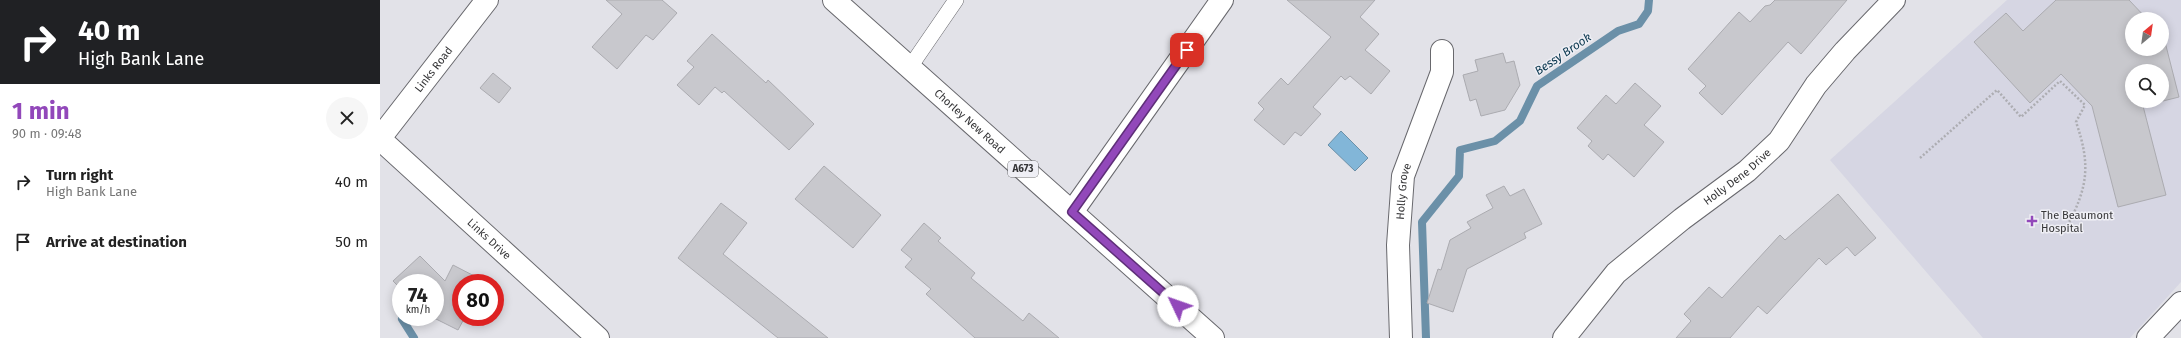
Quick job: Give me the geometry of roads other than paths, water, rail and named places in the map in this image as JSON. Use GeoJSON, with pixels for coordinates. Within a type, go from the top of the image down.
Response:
{"type":"FeatureCollection","features":[{"type":"Feature","properties":{"kind":"main road","name":"Links Road"},"geometry":{"type":"LineString","coordinates":[[380,139],[487,0]]}},
{"type":"Feature","properties":{"kind":"main road","name":"Chorley New Road"},"geometry":{"type":"LineString","coordinates":[[834,0],[1213,338]]}},
{"type":"Feature","properties":{"kind":"main road"},"geometry":{"type":"LineString","coordinates":[[1072,212],[1222,0]]}},
{"type":"Feature","properties":{"kind":"main road","name":"Holly Dene Drive"},"geometry":{"type":"LineString","coordinates":[[1564,338],[1616,273],[1682,219],[1747,171],[1779,141],[1844,51],[1894,0]]}},
{"type":"Feature","properties":{"kind":"main road","name":"Holly Grove"},"geometry":{"type":"LineString","coordinates":[[1401,338],[1398,245],[1403,176],[1442,72],[1442,46]]}},
{"type":"Feature","properties":{"kind":"main road","name":"Links Drive"},"geometry":{"type":"LineString","coordinates":[[380,139],[598,338]]}},
{"type":"Feature","properties":{"kind":"main road"},"geometry":{"type":"LineString","coordinates":[[2148,338],[2181,303]]}},
{"type":"Feature","properties":{"kind":"lane"},"geometry":{"type":"LineString","coordinates":[[910,68],[956,0]]}},
{"type":"Feature","properties":{"kind":"water"},"geometry":{"type":"Polygon","coordinates":[[[1341,131],[1368,158],[1355,171],[1328,145],[1341,131]]]}},
{"type":"Feature","properties":{"kind":"waterway","name":"Bessy Brook"},"geometry":{"type":"LineString","coordinates":[[1426,338],[1422,222],[1459,176],[1460,150],[1495,141],[1520,121],[1537,86],[1618,31],[1639,24],[1648,11],[1649,0]]}},
{"type":"Feature","properties":{"kind":"waterway"},"geometry":{"type":"LineString","coordinates":[[406,326],[414,338]]}},
{"type":"Feature","properties":{"kind":"place","name":"The Beaumont Hospital"},"geometry":{"type":"Point","coordinates":[2032,221]}}]}
